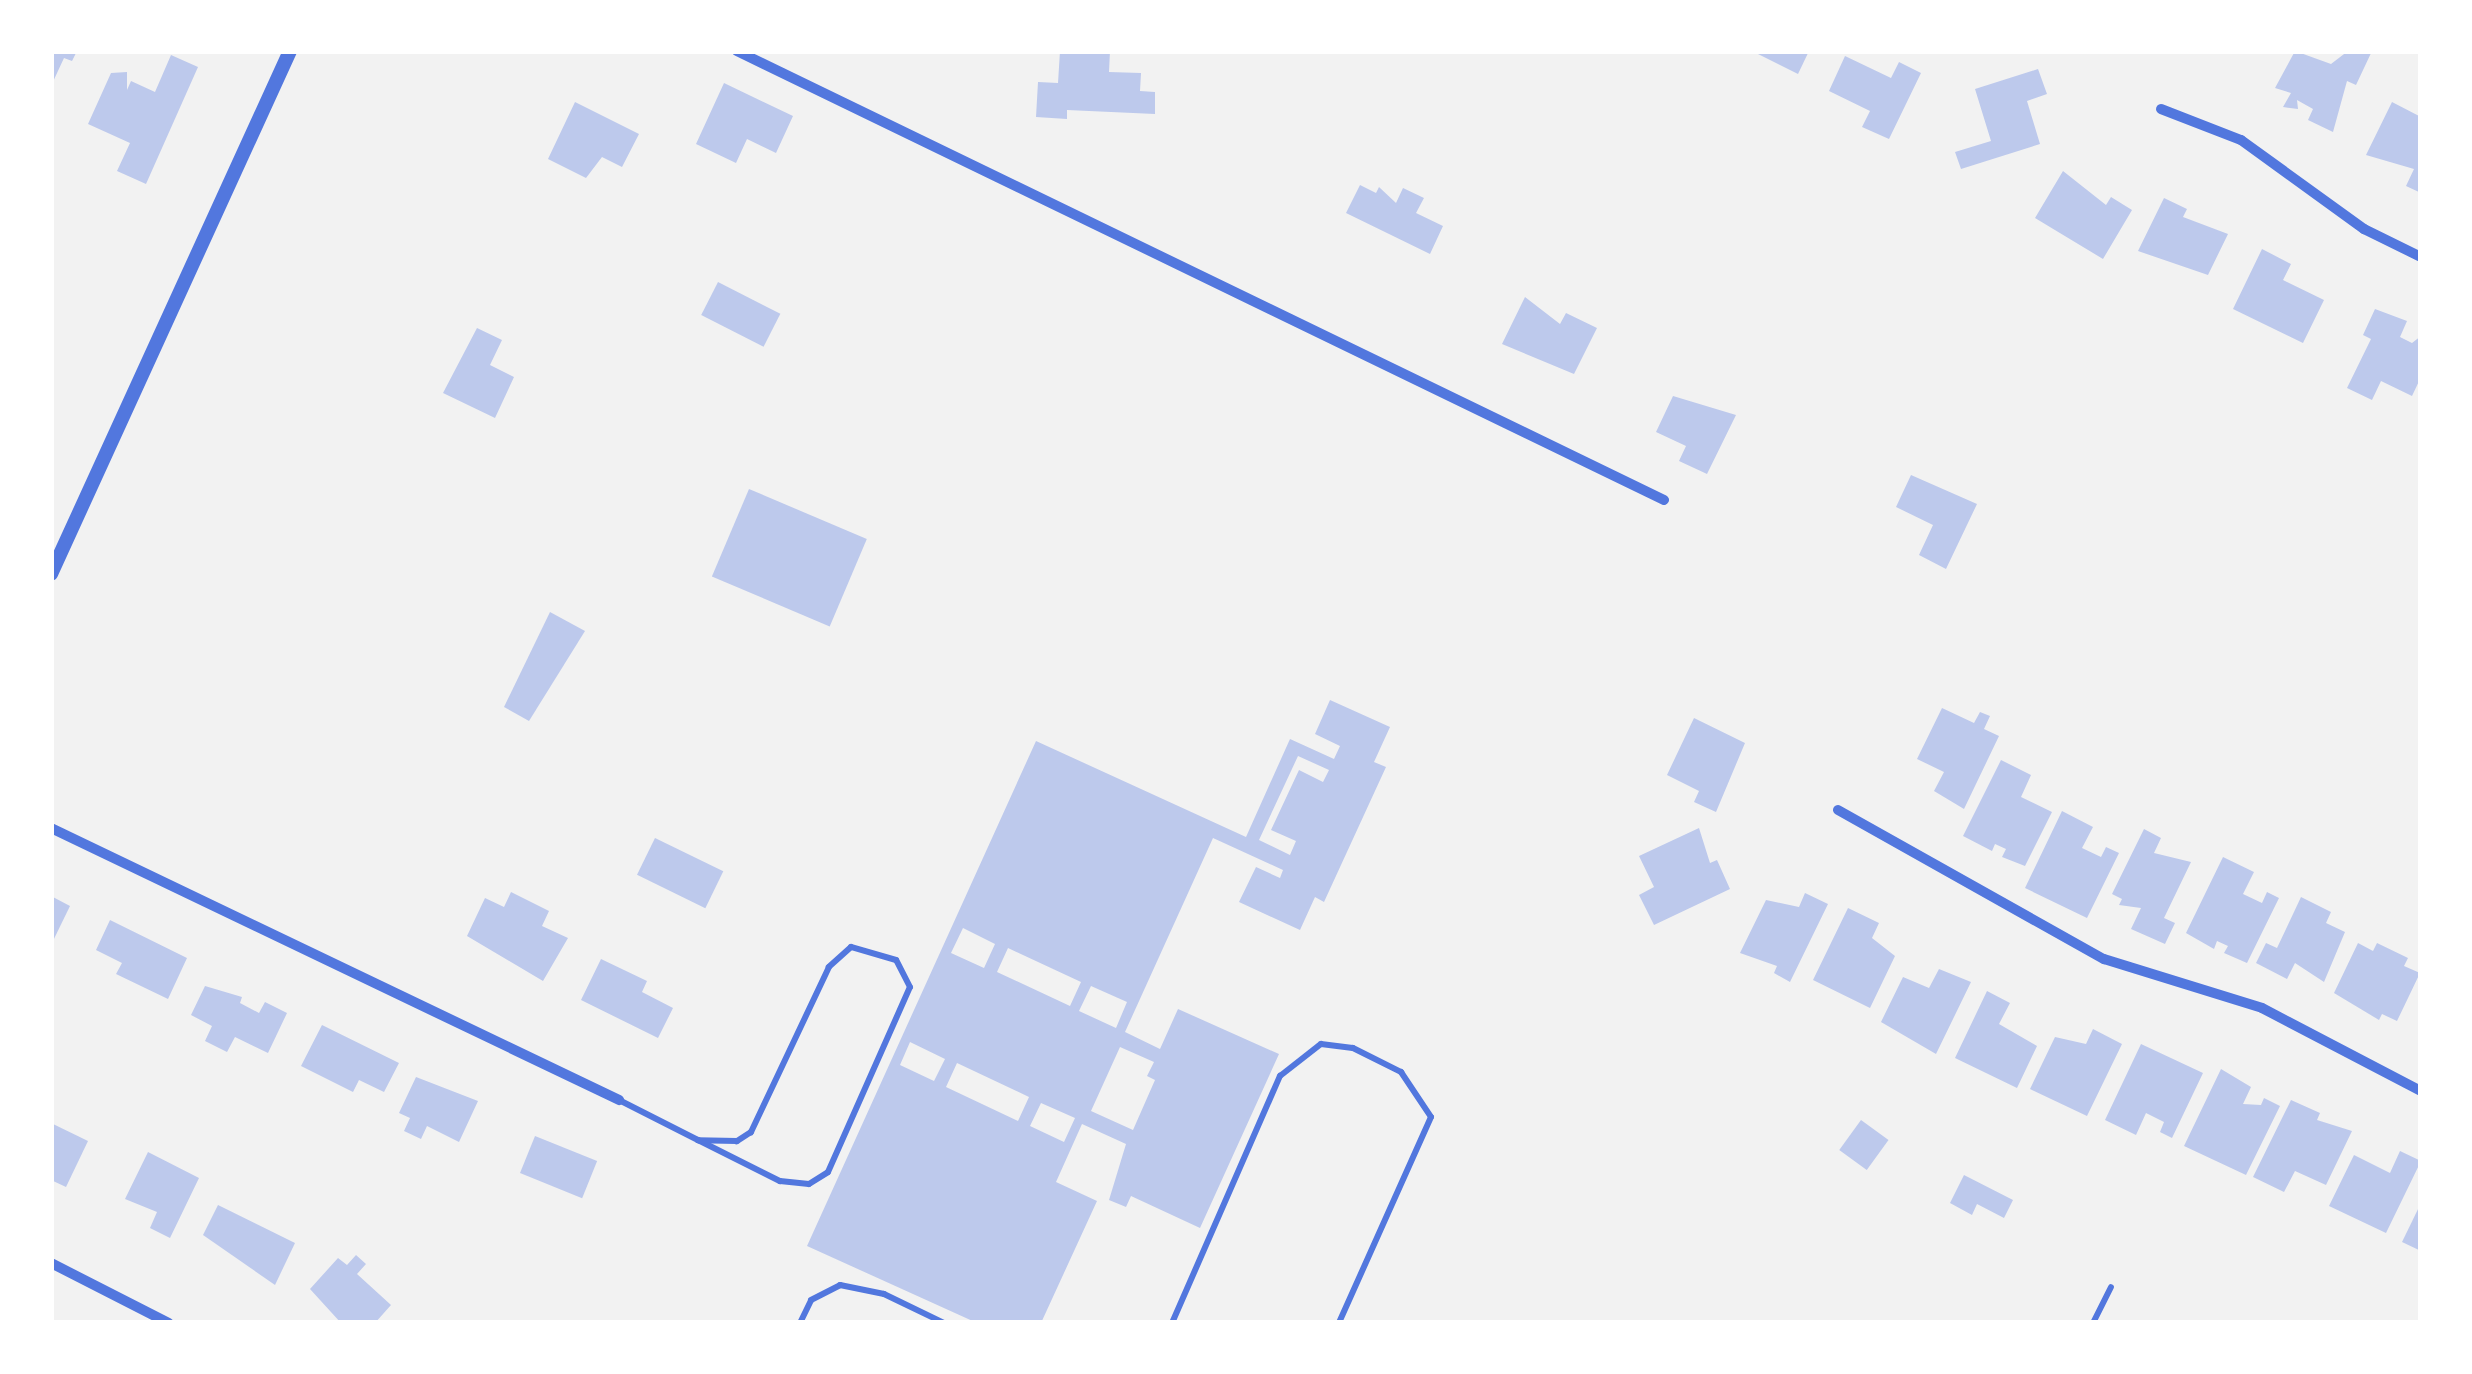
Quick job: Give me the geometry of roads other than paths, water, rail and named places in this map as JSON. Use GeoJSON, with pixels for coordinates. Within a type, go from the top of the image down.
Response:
{"type":"FeatureCollection","features":[{"type":"Feature","properties":{"kind":"street"},"geometry":{"type":"LineString","coordinates":[[51,574],[288,56],[270,51]]}},
{"type":"Feature","properties":{"kind":"street"},"geometry":{"type":"LineString","coordinates":[[736,51],[1664,500]]}},
{"type":"Feature","properties":{"kind":"street"},"geometry":{"type":"LineString","coordinates":[[2161,109],[2242,140],[2364,229],[2421,257]]}},
{"type":"Feature","properties":{"kind":"street"},"geometry":{"type":"LineString","coordinates":[[1838,810],[2104,959],[2262,1008],[2421,1090]]}},
{"type":"Feature","properties":{"kind":"street"},"geometry":{"type":"LineString","coordinates":[[51,828],[620,1100]]}},
{"type":"Feature","properties":{"kind":"street"},"geometry":{"type":"LineString","coordinates":[[51,1263],[169,1323]]}},
{"type":"Feature","properties":{"kind":"lane"},"geometry":{"type":"LineString","coordinates":[[620,1100],[698,1140],[780,1181],[808,1184],[828,1172],[910,987],[896,960],[851,947],[829,967],[751,1132],[737,1141],[698,1140]]}},
{"type":"Feature","properties":{"kind":"lane"},"geometry":{"type":"LineString","coordinates":[[1172,1323],[1280,1076],[1321,1044],[1353,1048],[1401,1072],[1430,1117],[1339,1323]]}},
{"type":"Feature","properties":{"kind":"lane"},"geometry":{"type":"LineString","coordinates":[[800,1323],[811,1300],[840,1285],[884,1294],[944,1323]]}},
{"type":"Feature","properties":{"kind":"lane"},"geometry":{"type":"LineString","coordinates":[[2093,1323],[2111,1287]]}}]}
